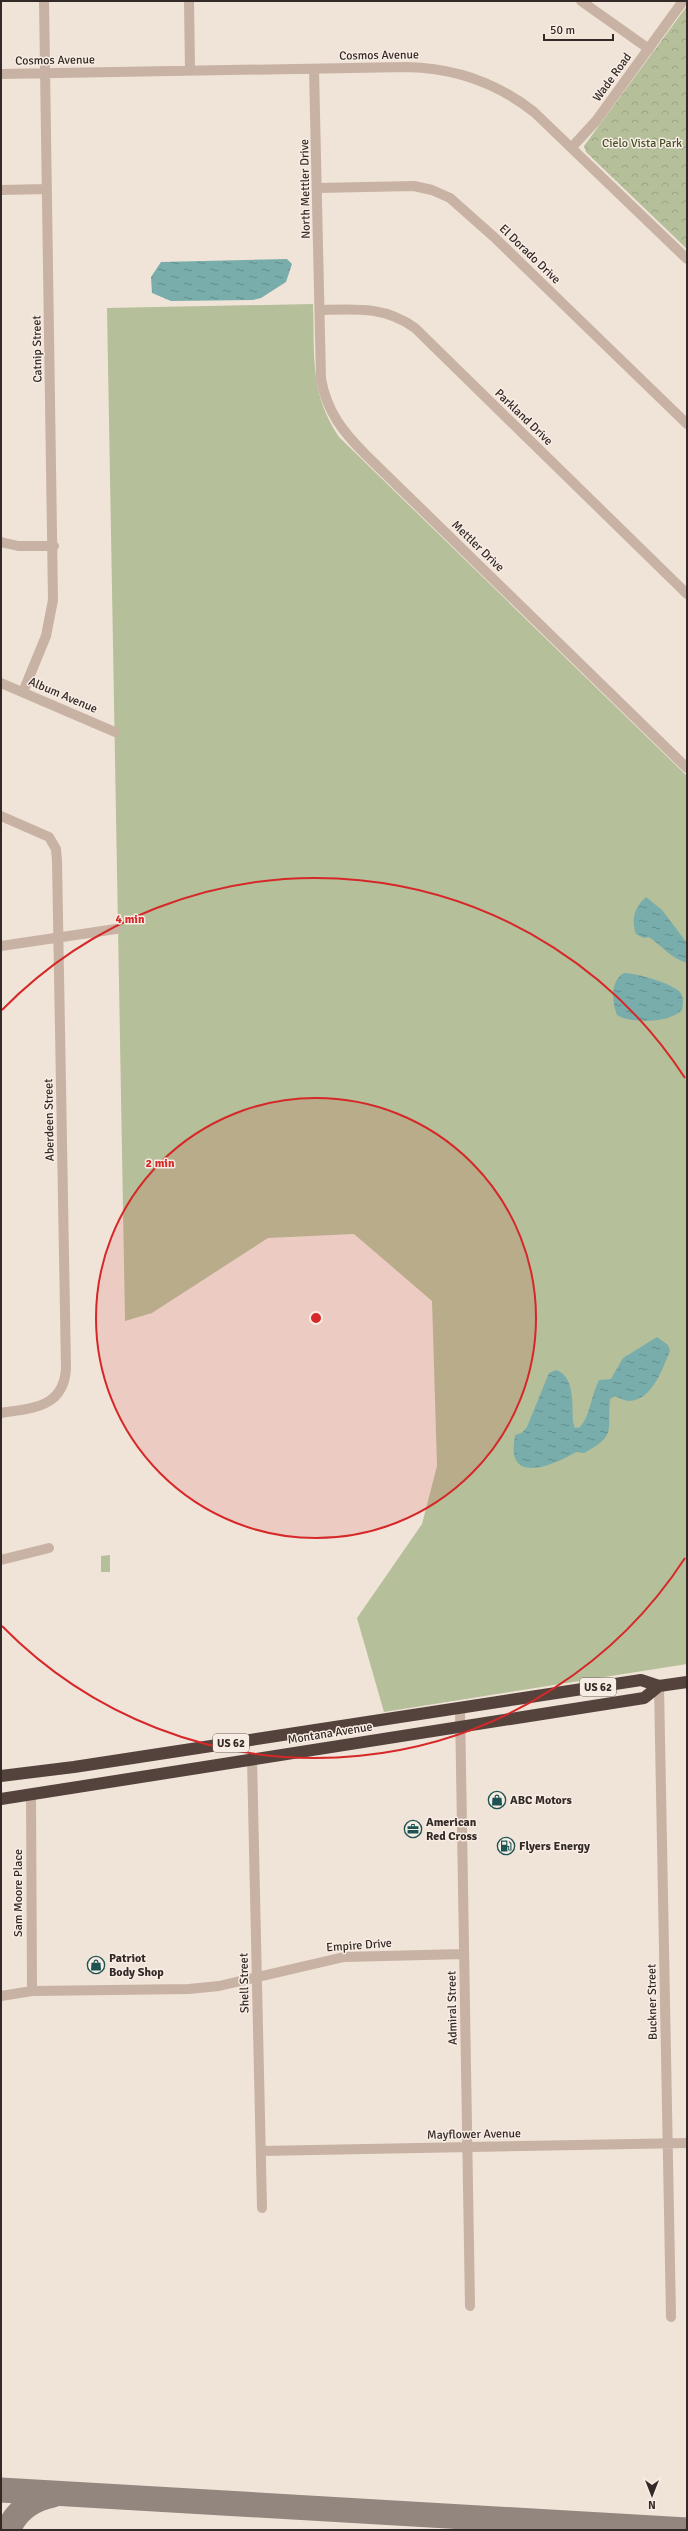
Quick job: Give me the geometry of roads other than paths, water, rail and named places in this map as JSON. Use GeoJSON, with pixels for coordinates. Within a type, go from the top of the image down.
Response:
{"type":"FeatureCollection","features":[{"type":"Feature","properties":{"kind":"highway","name":"Montana Avenue"},"geometry":{"type":"LineString","coordinates":[[1,1776],[45,1771],[641,1680],[659,1686],[687,1682]]}},
{"type":"Feature","properties":{"kind":"highway","name":"Montana Avenue"},"geometry":{"type":"LineString","coordinates":[[1,1799],[644,1698],[659,1686]]}},
{"type":"Feature","properties":{"kind":"street","name":"Catnip Street"},"geometry":{"type":"LineString","coordinates":[[23,692],[46,636],[53,600],[54,546],[44,1]]}},
{"type":"Feature","properties":{"kind":"street"},"geometry":{"type":"LineString","coordinates":[[189,1],[190,70]]}},
{"type":"Feature","properties":{"kind":"street"},"geometry":{"type":"LineString","coordinates":[[581,1],[649,49]]}},
{"type":"Feature","properties":{"kind":"street","name":"Wade Road"},"geometry":{"type":"LineString","coordinates":[[572,147],[596,121],[683,1]]}},
{"type":"Feature","properties":{"kind":"street","name":"Cosmos Avenue"},"geometry":{"type":"LineString","coordinates":[[1,74],[425,67],[463,74],[508,93],[534,112],[687,259]]}},
{"type":"Feature","properties":{"kind":"street","name":"North Mettler Drive"},"geometry":{"type":"LineString","coordinates":[[314,69],[320,310]]}},
{"type":"Feature","properties":{"kind":"street","name":"El Dorado Drive"},"geometry":{"type":"LineString","coordinates":[[318,188],[414,186],[432,190],[450,198],[494,237],[687,424]]}},
{"type":"Feature","properties":{"kind":"street"},"geometry":{"type":"LineString","coordinates":[[1,190],[47,189]]}},
{"type":"Feature","properties":{"kind":"street","name":"Parkland Drive"},"geometry":{"type":"LineString","coordinates":[[320,310],[380,310],[406,322],[687,594]]}},
{"type":"Feature","properties":{"kind":"street","name":"Mettler Drive"},"geometry":{"type":"LineString","coordinates":[[320,310],[321,379],[326,402],[337,423],[366,455],[687,768]]}},
{"type":"Feature","properties":{"kind":"street"},"geometry":{"type":"LineString","coordinates":[[1,542],[18,546],[54,546]]}},
{"type":"Feature","properties":{"kind":"street","name":"Album Avenue"},"geometry":{"type":"LineString","coordinates":[[1,683],[115,732]]}},
{"type":"Feature","properties":{"kind":"street","name":"Aberdeen Street"},"geometry":{"type":"LineString","coordinates":[[1,816],[49,837],[54,845],[57,861],[66,1368],[66,1377],[58,1392],[41,1406],[1,1413]]}},
{"type":"Feature","properties":{"kind":"street"},"geometry":{"type":"LineString","coordinates":[[1,946],[116,929]]}},
{"type":"Feature","properties":{"kind":"street"},"geometry":{"type":"LineString","coordinates":[[1,1560],[49,1548]]}},
{"type":"Feature","properties":{"kind":"street","name":"Buckner Street"},"geometry":{"type":"LineString","coordinates":[[659,1686],[671,2317]]}},
{"type":"Feature","properties":{"kind":"street","name":"Admiral Street"},"geometry":{"type":"LineString","coordinates":[[460,1708],[470,2306]]}},
{"type":"Feature","properties":{"kind":"street","name":"Shell Street"},"geometry":{"type":"LineString","coordinates":[[252,1759],[262,2208]]}},
{"type":"Feature","properties":{"kind":"street","name":"Sam Moore Place"},"geometry":{"type":"LineString","coordinates":[[31,1795],[32,1991]]}},
{"type":"Feature","properties":{"kind":"street","name":"Empire Drive"},"geometry":{"type":"LineString","coordinates":[[1,1996],[32,1991],[189,1989],[219,1986],[344,1956],[464,1954]]}},
{"type":"Feature","properties":{"kind":"street","name":"Mayflower Avenue"},"geometry":{"type":"LineString","coordinates":[[261,2150],[687,2143]]}},
{"type":"Feature","properties":{"kind":"water"},"geometry":{"type":"Polygon","coordinates":[[[287,259],[292,264],[286,282],[261,298],[253,300],[171,301],[152,293],[151,277],[161,262],[287,259]]]}},
{"type":"Feature","properties":{"kind":"water"},"geometry":{"type":"Polygon","coordinates":[[[646,897],[662,910],[687,943],[687,963],[672,955],[649,937],[644,938],[636,934],[634,919],[636,910],[646,897]]]}},
{"type":"Feature","properties":{"kind":"water"},"geometry":{"type":"Polygon","coordinates":[[[624,973],[653,979],[676,989],[682,996],[682,1010],[668,1018],[650,1021],[632,1020],[617,1015],[613,998],[614,986],[619,976],[624,973]]]}},
{"type":"Feature","properties":{"kind":"water"},"geometry":{"type":"Polygon","coordinates":[[[657,1337],[668,1345],[670,1351],[656,1382],[645,1395],[638,1399],[628,1401],[615,1396],[610,1399],[608,1431],[602,1441],[584,1453],[576,1452],[555,1463],[536,1468],[528,1468],[521,1465],[516,1460],[514,1454],[515,1435],[522,1433],[527,1427],[549,1373],[556,1370],[567,1378],[571,1392],[573,1422],[575,1428],[580,1427],[586,1417],[599,1380],[611,1379],[623,1358],[657,1337]]]}},
{"type":"Feature","properties":{"kind":"place","name":"ABC Motors"},"geometry":{"type":"Point","coordinates":[497,1800]}},
{"type":"Feature","properties":{"kind":"place","name":"American Red Cross"},"geometry":{"type":"Point","coordinates":[413,1829]}},
{"type":"Feature","properties":{"kind":"place","name":"Flyers Energy"},"geometry":{"type":"Point","coordinates":[506,1846]}},
{"type":"Feature","properties":{"kind":"place","name":"Patriot Body Shop"},"geometry":{"type":"Point","coordinates":[96,1965]}},
{"type":"Feature","properties":{"kind":"park label","name":"Cielo Vista Park"},"geometry":{"type":"Point","coordinates":[642,143]}}]}
